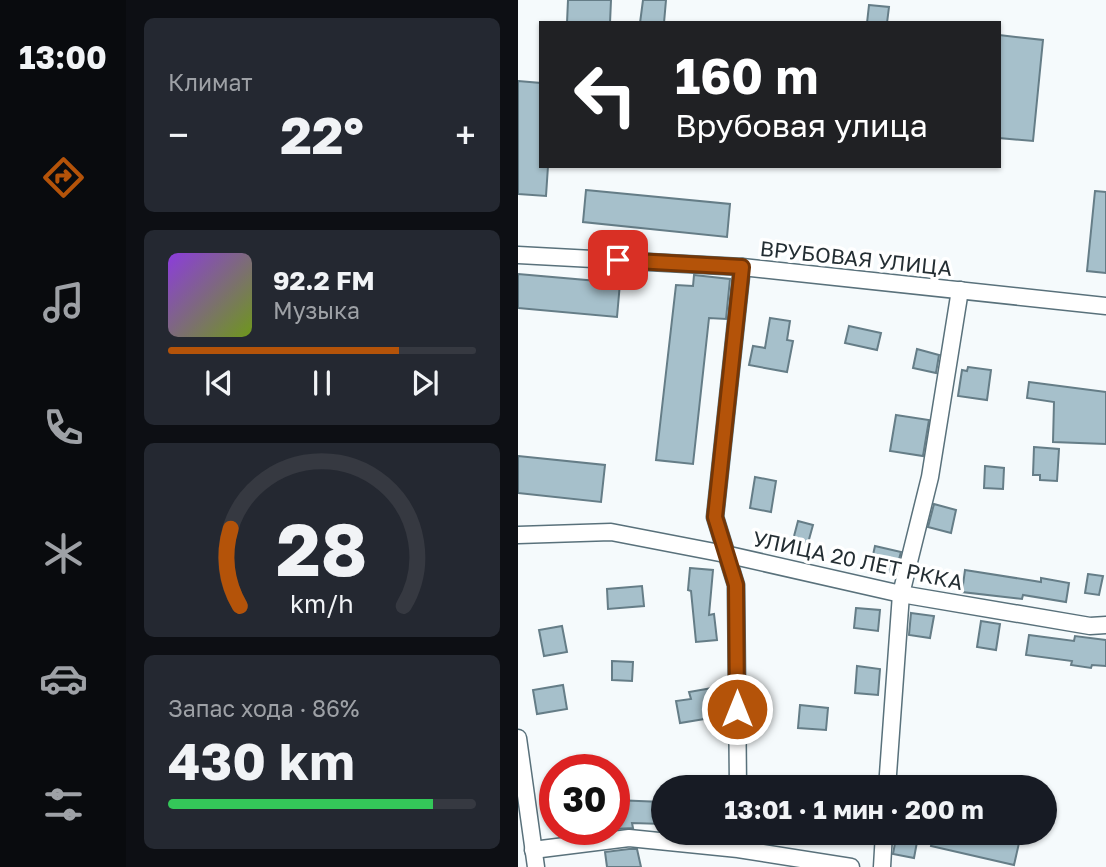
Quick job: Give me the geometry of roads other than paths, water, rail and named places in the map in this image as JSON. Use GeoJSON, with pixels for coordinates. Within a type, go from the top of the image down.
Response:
{"type":"FeatureCollection","features":[{"type":"Feature","properties":{"kind":"street","name":"ВРУБОВАЯ УЛИЦА"},"geometry":{"type":"LineString","coordinates":[[518,255],[742,267],[1106,306]]}},
{"type":"Feature","properties":{"kind":"street"},"geometry":{"type":"LineString","coordinates":[[738,775],[736,585],[715,517],[742,267]]}},
{"type":"Feature","properties":{"kind":"street"},"geometry":{"type":"LineString","coordinates":[[888,775],[901,594],[930,477],[960,290]]}},
{"type":"Feature","properties":{"kind":"street","name":"УЛИЦА 20 ЛЕТ РККА"},"geometry":{"type":"LineString","coordinates":[[518,535],[611,532],[725,554],[901,594],[1090,626],[1106,625]]}},
{"type":"Feature","properties":{"kind":"street"},"geometry":{"type":"LineString","coordinates":[[518,738],[536,867]]}},
{"type":"Feature","properties":{"kind":"street"},"geometry":{"type":"LineString","coordinates":[[533,850],[629,838],[651,839]]}},
{"type":"Feature","properties":{"kind":"street"},"geometry":{"type":"LineString","coordinates":[[755,845],[850,867]]}},
{"type":"Feature","properties":{"kind":"street"},"geometry":{"type":"LineString","coordinates":[[882,867],[883,845]]}}]}
